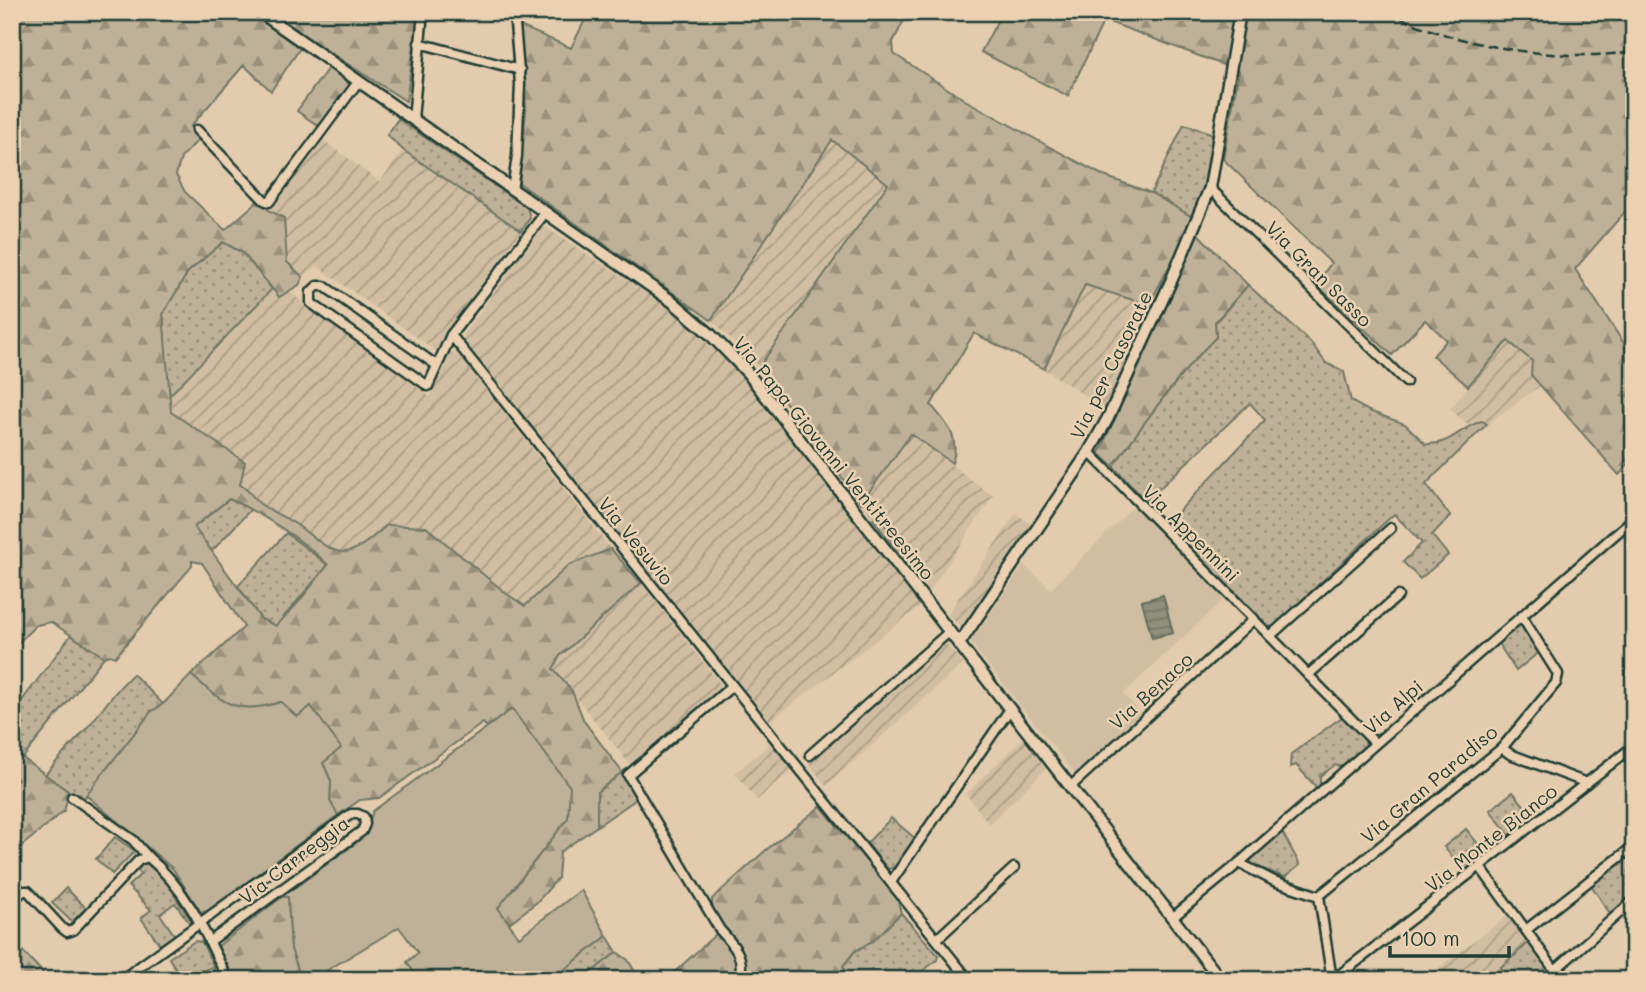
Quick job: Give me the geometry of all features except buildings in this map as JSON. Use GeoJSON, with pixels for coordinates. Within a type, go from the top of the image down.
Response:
{"type":"FeatureCollection","features":[{"type":"Feature","properties":{"kind":"street","name":"Via Papa Giovanni Ventitreesimo"},"geometry":{"type":"LineString","coordinates":[[260,12],[673,302],[728,352],[747,372],[1219,978]]}},
{"type":"Feature","properties":{"kind":"street"},"geometry":{"type":"LineString","coordinates":[[413,119],[423,12]]}},
{"type":"Feature","properties":{"kind":"street"},"geometry":{"type":"LineString","coordinates":[[512,190],[520,116],[520,70],[514,12]]}},
{"type":"Feature","properties":{"kind":"street","name":"Via per Casorate"},"geometry":{"type":"LineString","coordinates":[[959,644],[1089,452],[1108,418],[1159,309],[1210,188],[1240,12]]}},
{"type":"Feature","properties":{"kind":"street"},"geometry":{"type":"LineString","coordinates":[[419,43],[520,70]]}},
{"type":"Feature","properties":{"kind":"street"},"geometry":{"type":"LineString","coordinates":[[197,130],[268,202],[358,82]]}},
{"type":"Feature","properties":{"kind":"street","name":"Via Gran Sasso"},"geometry":{"type":"LineString","coordinates":[[1210,188],[1406,382]]}},
{"type":"Feature","properties":{"kind":"street"},"geometry":{"type":"LineString","coordinates":[[436,365],[324,286],[317,286],[310,292],[310,303],[428,386],[451,335],[545,214]]}},
{"type":"Feature","properties":{"kind":"street","name":"Via Vesuvio"},"geometry":{"type":"LineString","coordinates":[[451,335],[969,980]]}},
{"type":"Feature","properties":{"kind":"street","name":"Via Appennini"},"geometry":{"type":"LineString","coordinates":[[1089,452],[1376,743]]}},
{"type":"Feature","properties":{"kind":"street","name":"Via Alpi"},"geometry":{"type":"LineString","coordinates":[[1172,918],[1239,863],[1634,519]]}},
{"type":"Feature","properties":{"kind":"street"},"geometry":{"type":"LineString","coordinates":[[1270,636],[1391,528]]}},
{"type":"Feature","properties":{"kind":"street"},"geometry":{"type":"LineString","coordinates":[[1308,675],[1398,596]]}},
{"type":"Feature","properties":{"kind":"street","name":"Via Gran Paradiso"},"geometry":{"type":"LineString","coordinates":[[1319,896],[1502,748],[1558,679],[1558,674],[1522,617]]}},
{"type":"Feature","properties":{"kind":"street","name":"Via Benaco"},"geometry":{"type":"LineString","coordinates":[[1070,787],[1254,619]]}},
{"type":"Feature","properties":{"kind":"street"},"geometry":{"type":"LineString","coordinates":[[810,755],[950,632]]}},
{"type":"Feature","properties":{"kind":"street"},"geometry":{"type":"LineString","coordinates":[[732,686],[628,775],[720,930],[737,950],[742,965],[738,980]]}},
{"type":"Feature","properties":{"kind":"street"},"geometry":{"type":"LineString","coordinates":[[891,883],[1010,709]]}},
{"type":"Feature","properties":{"kind":"street","name":"Via Monte Bianco"},"geometry":{"type":"LineString","coordinates":[[1332,980],[1634,746]]}},
{"type":"Feature","properties":{"kind":"street"},"geometry":{"type":"LineString","coordinates":[[1502,748],[1510,754],[1587,783]]}},
{"type":"Feature","properties":{"kind":"street"},"geometry":{"type":"LineString","coordinates":[[72,797],[133,840],[173,882],[201,924],[228,980]]}},
{"type":"Feature","properties":{"kind":"street","name":"Via Carreggia"},"geometry":{"type":"LineString","coordinates":[[121,980],[351,814],[364,817],[362,831],[209,942]]}},
{"type":"Feature","properties":{"kind":"street"},"geometry":{"type":"LineString","coordinates":[[1526,930],[1634,846]]}},
{"type":"Feature","properties":{"kind":"street"},"geometry":{"type":"LineString","coordinates":[[12,901],[23,891],[28,891],[66,932],[73,930],[139,860],[148,857]]}},
{"type":"Feature","properties":{"kind":"street"},"geometry":{"type":"LineString","coordinates":[[1239,863],[1274,881],[1319,896],[1332,980]]}},
{"type":"Feature","properties":{"kind":"street"},"geometry":{"type":"LineString","coordinates":[[1480,867],[1562,980]]}},
{"type":"Feature","properties":{"kind":"street"},"geometry":{"type":"LineString","coordinates":[[937,939],[1014,868]]}},
{"type":"Feature","properties":{"kind":"street"},"geometry":{"type":"LineString","coordinates":[[1555,970],[1634,900]]}},
{"type":"Feature","properties":{"kind":"street"},"geometry":{"type":"LineString","coordinates":[[1630,980],[1634,976]]}},
{"type":"Feature","properties":{"kind":"shaded area"},"geometry":{"type":"Polygon","coordinates":[[[323,140],[380,182],[403,150],[521,231],[436,351],[317,266],[303,277],[287,262],[286,243],[270,211],[323,140]]]}},
{"type":"Feature","properties":{"kind":"shaded area"},"geometry":{"type":"Polygon","coordinates":[[[832,140],[889,184],[759,367],[711,320],[832,140]]]}},
{"type":"Feature","properties":{"kind":"shaded area"},"geometry":{"type":"Polygon","coordinates":[[[545,227],[676,312],[748,383],[922,605],[770,721],[463,341],[464,334],[540,229],[545,227]]]}},
{"type":"Feature","properties":{"kind":"shaded area"},"geometry":{"type":"Polygon","coordinates":[[[1085,284],[1149,305],[1124,351],[1132,356],[1106,409],[1044,369],[1085,284]]]}},
{"type":"Feature","properties":{"kind":"shaded area"},"geometry":{"type":"Polygon","coordinates":[[[272,289],[279,297],[288,291],[430,397],[448,354],[456,352],[611,549],[569,565],[525,606],[426,527],[387,525],[355,551],[338,553],[267,509],[252,497],[247,488],[240,485],[245,462],[171,412],[168,397],[272,289]]]}},
{"type":"Feature","properties":{"kind":"shaded area"},"geometry":{"type":"Polygon","coordinates":[[[1507,341],[1532,361],[1531,375],[1540,386],[1487,424],[1482,421],[1468,425],[1450,409],[1507,341]]]}},
{"type":"Feature","properties":{"kind":"shaded area"},"geometry":{"type":"Polygon","coordinates":[[[911,434],[993,496],[929,592],[861,503],[911,434]]]}},
{"type":"Feature","properties":{"kind":"shaded area"},"geometry":{"type":"Polygon","coordinates":[[[1136,504],[1226,597],[1123,694],[1142,714],[1076,775],[970,642],[1024,565],[1051,589],[1136,504]]]}},
{"type":"Feature","properties":{"kind":"shaded area"},"geometry":{"type":"Polygon","coordinates":[[[1016,513],[1032,526],[965,628],[962,628],[948,614],[1016,513]]]}},
{"type":"Feature","properties":{"kind":"shaded area"},"geometry":{"type":"Polygon","coordinates":[[[641,583],[722,686],[631,766],[553,669],[560,656],[641,583]]]}},
{"type":"Feature","properties":{"kind":"shaded area"},"geometry":{"type":"Polygon","coordinates":[[[1163,595],[1173,633],[1152,638],[1142,601],[1163,595]]]}},
{"type":"Feature","properties":{"kind":"shaded area"},"geometry":{"type":"Polygon","coordinates":[[[944,641],[963,664],[826,786],[808,762],[944,641]]]}},
{"type":"Feature","properties":{"kind":"shaded area"},"geometry":{"type":"Polygon","coordinates":[[[1023,738],[1046,769],[989,824],[966,794],[1023,738]]]}},
{"type":"Feature","properties":{"kind":"shaded area"},"geometry":{"type":"Polygon","coordinates":[[[771,743],[792,770],[757,800],[735,773],[771,743]]]}},
{"type":"Feature","properties":{"kind":"shaded area"},"geometry":{"type":"Polygon","coordinates":[[[1510,914],[1529,942],[1486,980],[1443,980],[1436,970],[1510,914]]]}},
{"type":"Feature","properties":{"kind":"shaded area"},"geometry":{"type":"Polygon","coordinates":[[[407,962],[419,980],[381,980],[407,962]]]}},
{"type":"Feature","properties":{"kind":"green space"},"geometry":{"type":"Polygon","coordinates":[[[12,12],[419,12],[406,101],[307,38],[271,91],[244,65],[190,127],[199,139],[181,158],[176,175],[185,192],[225,230],[258,201],[284,218],[287,262],[303,277],[299,285],[279,297],[243,253],[223,242],[188,272],[163,314],[171,412],[245,462],[240,485],[259,503],[336,551],[345,552],[363,545],[387,525],[426,527],[525,606],[569,565],[611,549],[641,583],[560,656],[553,669],[572,691],[584,721],[622,772],[597,792],[597,826],[560,852],[558,878],[537,902],[509,923],[500,911],[482,918],[514,888],[568,818],[513,709],[488,728],[483,723],[379,798],[360,800],[338,815],[330,801],[331,781],[323,763],[311,706],[297,718],[281,702],[253,708],[232,705],[191,675],[244,627],[202,563],[192,561],[192,566],[115,657],[104,657],[51,622],[36,625],[12,649],[12,12]],[[229,499],[194,527],[261,619],[276,626],[328,565],[294,537],[229,499]]]}},
{"type":"Feature","properties":{"kind":"green space"},"geometry":{"type":"Polygon","coordinates":[[[589,12],[908,12],[893,42],[894,54],[965,100],[1048,146],[1104,176],[1151,193],[1194,218],[1149,305],[1085,285],[1044,369],[974,333],[931,405],[954,439],[952,463],[911,434],[861,503],[759,367],[888,184],[832,140],[711,320],[519,183],[526,110],[520,26],[571,48],[589,12]]]}},
{"type":"Feature","properties":{"kind":"green space"},"geometry":{"type":"Polygon","coordinates":[[[1002,12],[1634,12],[1634,208],[1630,206],[1575,269],[1634,359],[1634,458],[1619,475],[1531,375],[1532,361],[1508,341],[1468,386],[1433,356],[1447,340],[1425,320],[1392,355],[1316,284],[1331,263],[1223,159],[1239,71],[1104,20],[1068,96],[981,52],[1002,12]]]}},
{"type":"Feature","properties":{"kind":"green space"},"geometry":{"type":"Polygon","coordinates":[[[328,68],[351,85],[320,127],[297,111],[328,68]]]}},
{"type":"Feature","properties":{"kind":"green space"},"geometry":{"type":"Polygon","coordinates":[[[398,119],[527,208],[530,218],[521,231],[403,150],[387,135],[398,119]]]}},
{"type":"Feature","properties":{"kind":"green space"},"geometry":{"type":"Polygon","coordinates":[[[1184,124],[1216,135],[1194,218],[1151,193],[1184,124]]]}},
{"type":"Feature","properties":{"kind":"green space"},"geometry":{"type":"Polygon","coordinates":[[[1198,234],[1248,285],[1215,322],[1216,337],[1175,383],[1113,466],[1099,453],[1198,234]]]}},
{"type":"Feature","properties":{"kind":"green space"},"geometry":{"type":"Polygon","coordinates":[[[223,242],[243,253],[272,289],[168,397],[163,314],[188,272],[223,242]]]}},
{"type":"Feature","properties":{"kind":"green space"},"geometry":{"type":"Polygon","coordinates":[[[1248,285],[1311,343],[1326,363],[1344,372],[1351,401],[1369,411],[1405,424],[1426,444],[1442,442],[1482,421],[1487,424],[1426,484],[1450,516],[1432,535],[1448,555],[1420,579],[1403,562],[1422,543],[1394,514],[1272,628],[1167,524],[1265,420],[1250,403],[1146,501],[1113,466],[1175,383],[1216,337],[1215,323],[1248,285]]]}},
{"type":"Feature","properties":{"kind":"green space"},"geometry":{"type":"Polygon","coordinates":[[[229,499],[251,509],[212,551],[195,532],[194,527],[229,499]]]}},
{"type":"Feature","properties":{"kind":"green space"},"geometry":{"type":"Polygon","coordinates":[[[879,513],[882,515],[880,519],[923,574],[928,573],[922,584],[873,519],[879,513]]]}},
{"type":"Feature","properties":{"kind":"green space"},"geometry":{"type":"Polygon","coordinates":[[[286,533],[328,565],[276,626],[261,619],[238,586],[286,533]]]}},
{"type":"Feature","properties":{"kind":"green space"},"geometry":{"type":"Polygon","coordinates":[[[1520,624],[1538,653],[1516,671],[1498,643],[1520,624]]]}},
{"type":"Feature","properties":{"kind":"green space"},"geometry":{"type":"Polygon","coordinates":[[[71,635],[104,657],[22,759],[12,750],[12,714],[71,635]]]}},
{"type":"Feature","properties":{"kind":"green space"},"geometry":{"type":"Polygon","coordinates":[[[133,674],[163,704],[151,712],[84,798],[69,792],[45,775],[133,674]]]}},
{"type":"Feature","properties":{"kind":"green space"},"geometry":{"type":"Polygon","coordinates":[[[191,675],[232,705],[253,708],[281,702],[297,717],[311,706],[341,748],[323,763],[331,781],[330,801],[338,815],[206,912],[200,911],[173,869],[86,795],[151,712],[163,704],[191,675]]]}},
{"type":"Feature","properties":{"kind":"green space"},"geometry":{"type":"Polygon","coordinates":[[[512,709],[570,787],[568,818],[498,908],[519,937],[581,890],[607,936],[551,980],[419,980],[407,962],[418,953],[399,927],[311,980],[302,980],[291,949],[288,897],[282,897],[356,843],[366,833],[373,811],[512,709]]]}},
{"type":"Feature","properties":{"kind":"green space"},"geometry":{"type":"Polygon","coordinates":[[[1342,717],[1360,733],[1366,746],[1342,767],[1335,765],[1320,776],[1320,785],[1317,788],[1296,765],[1290,767],[1291,754],[1342,717]]]}},
{"type":"Feature","properties":{"kind":"green space"},"geometry":{"type":"Polygon","coordinates":[[[12,750],[69,792],[64,811],[12,854],[12,785],[18,779],[12,774],[12,750]]]}},
{"type":"Feature","properties":{"kind":"green space"},"geometry":{"type":"Polygon","coordinates":[[[622,772],[638,798],[597,826],[597,792],[622,772]]]}},
{"type":"Feature","properties":{"kind":"green space"},"geometry":{"type":"Polygon","coordinates":[[[1513,792],[1534,818],[1511,837],[1490,810],[1513,792]]]}},
{"type":"Feature","properties":{"kind":"green space"},"geometry":{"type":"Polygon","coordinates":[[[821,806],[897,898],[901,913],[875,939],[854,952],[843,966],[847,980],[666,980],[716,934],[721,922],[712,907],[712,899],[766,850],[821,806]]]}},
{"type":"Feature","properties":{"kind":"green space"},"geometry":{"type":"Polygon","coordinates":[[[891,818],[917,840],[897,866],[888,869],[867,843],[891,818]]]}},
{"type":"Feature","properties":{"kind":"green space"},"geometry":{"type":"Polygon","coordinates":[[[1466,829],[1487,855],[1465,872],[1444,847],[1466,829]]]}},
{"type":"Feature","properties":{"kind":"green space"},"geometry":{"type":"Polygon","coordinates":[[[1281,830],[1300,865],[1285,877],[1252,865],[1249,858],[1281,830]]]}},
{"type":"Feature","properties":{"kind":"green space"},"geometry":{"type":"Polygon","coordinates":[[[115,837],[135,851],[112,874],[96,859],[115,837]]]}},
{"type":"Feature","properties":{"kind":"green space"},"geometry":{"type":"Polygon","coordinates":[[[1634,851],[1634,895],[1611,915],[1591,885],[1634,851]]]}},
{"type":"Feature","properties":{"kind":"green space"},"geometry":{"type":"Polygon","coordinates":[[[150,862],[176,892],[174,895],[192,922],[191,925],[175,903],[160,914],[175,936],[160,945],[141,918],[151,910],[128,886],[141,874],[137,870],[150,862]]]}},
{"type":"Feature","properties":{"kind":"green space"},"geometry":{"type":"Polygon","coordinates":[[[66,888],[86,908],[72,922],[52,903],[66,888]]]}},
{"type":"Feature","properties":{"kind":"green space"},"geometry":{"type":"Polygon","coordinates":[[[282,897],[288,897],[291,948],[301,978],[235,980],[218,946],[282,897]]]}},
{"type":"Feature","properties":{"kind":"green space"},"geometry":{"type":"Polygon","coordinates":[[[901,913],[938,955],[937,960],[911,980],[847,980],[843,967],[854,952],[875,939],[901,913]]]}},
{"type":"Feature","properties":{"kind":"green space"},"geometry":{"type":"Polygon","coordinates":[[[607,936],[617,952],[582,980],[551,980],[607,936]]]}},
{"type":"Feature","properties":{"kind":"green space"},"geometry":{"type":"Polygon","coordinates":[[[12,940],[50,980],[12,980],[12,940]]]}},
{"type":"Feature","properties":{"kind":"green space"},"geometry":{"type":"Polygon","coordinates":[[[195,941],[202,942],[220,980],[211,967],[194,975],[196,980],[183,980],[169,958],[195,941]]]}},
{"type":"Feature","properties":{"kind":"green space"},"geometry":{"type":"Polygon","coordinates":[[[1529,942],[1552,975],[1544,980],[1512,980],[1500,968],[1529,942]]]}},
{"type":"Feature","properties":{"kind":"green space"},"geometry":{"type":"Polygon","coordinates":[[[617,952],[628,960],[640,980],[582,980],[617,952]]]}},
{"type":"Feature","properties":{"kind":"railway"},"geometry":{"type":"LineString","coordinates":[[1387,12],[1437,32],[1485,45],[1560,54],[1634,52]]}}]}
